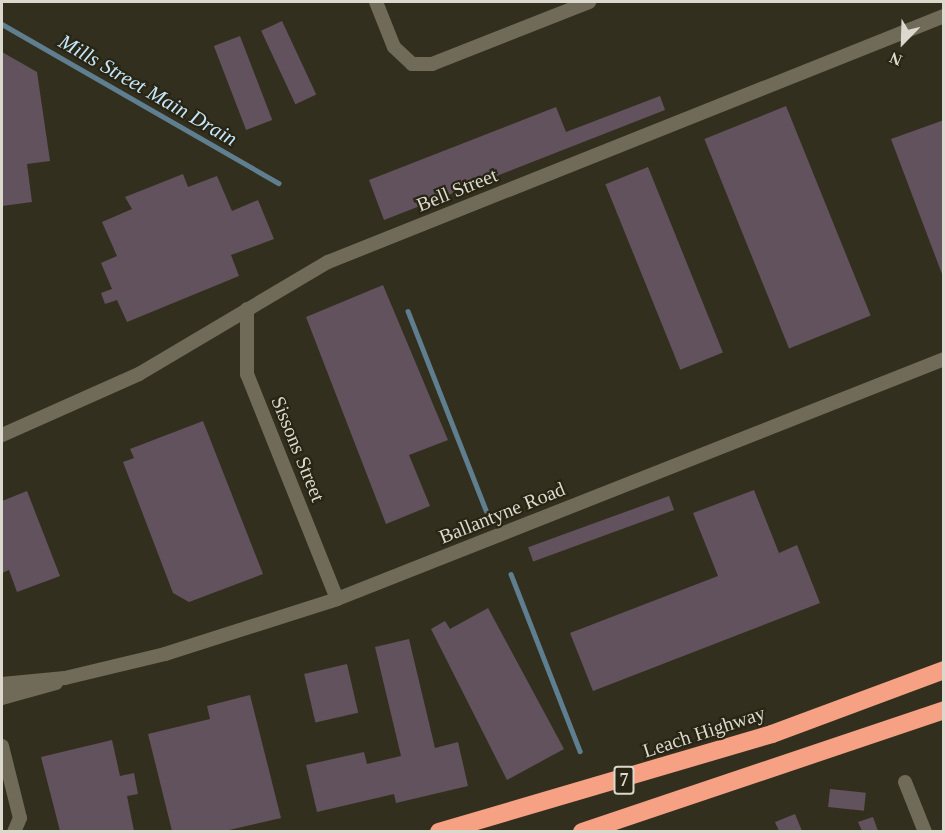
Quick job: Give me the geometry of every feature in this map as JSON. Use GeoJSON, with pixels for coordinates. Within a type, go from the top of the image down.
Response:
{"type":"FeatureCollection","features":[{"type":"Feature","properties":{"kind":"highway"},"geometry":{"type":"LineString","coordinates":[[806,721],[944,657]]}},
{"type":"Feature","properties":{"kind":"highway","name":"Leach Highway"},"geometry":{"type":"LineString","coordinates":[[439,831],[592,790],[806,721],[944,670]]}},
{"type":"Feature","properties":{"kind":"highway","name":"7"},"geometry":{"type":"LineString","coordinates":[[582,831],[944,710]]}},
{"type":"Feature","properties":{"kind":"street"},"geometry":{"type":"LineString","coordinates":[[376,2],[394,47],[412,64],[432,64],[589,2]]}},
{"type":"Feature","properties":{"kind":"street","name":"Bell Street"},"geometry":{"type":"LineString","coordinates":[[2,435],[139,374],[328,262],[944,16]]}},
{"type":"Feature","properties":{"kind":"street","name":"Sissons Street"},"geometry":{"type":"LineString","coordinates":[[247,309],[247,374],[337,599]]}},
{"type":"Feature","properties":{"kind":"street","name":"Ballantyne Road"},"geometry":{"type":"LineString","coordinates":[[5,701],[65,678],[207,643],[337,599],[944,358]]}},
{"type":"Feature","properties":{"kind":"street","name":"Ballantyne Road"},"geometry":{"type":"LineString","coordinates":[[2,684],[65,678]]}},
{"type":"Feature","properties":{"kind":"street"},"geometry":{"type":"LineString","coordinates":[[2,746],[16,829]]}},
{"type":"Feature","properties":{"kind":"street"},"geometry":{"type":"LineString","coordinates":[[905,782],[925,831]]}},
{"type":"Feature","properties":{"kind":"building"},"geometry":{"type":"Polygon","coordinates":[[[282,21],[316,94],[295,104],[261,31],[282,21]]]}},
{"type":"Feature","properties":{"kind":"building"},"geometry":{"type":"Polygon","coordinates":[[[240,36],[272,120],[246,130],[214,46],[240,36]]]}},
{"type":"Feature","properties":{"kind":"building"},"geometry":{"type":"Polygon","coordinates":[[[2,52],[37,72],[50,161],[27,164],[32,202],[2,206],[2,52]]]}},
{"type":"Feature","properties":{"kind":"building"},"geometry":{"type":"Polygon","coordinates":[[[660,96],[665,110],[384,220],[369,180],[556,107],[566,132],[660,96]]]}},
{"type":"Feature","properties":{"kind":"building"},"geometry":{"type":"Polygon","coordinates":[[[786,106],[871,316],[789,349],[704,139],[786,106]]]}},
{"type":"Feature","properties":{"kind":"building"},"geometry":{"type":"Polygon","coordinates":[[[944,120],[944,273],[942,274],[891,139],[944,120]]]}},
{"type":"Feature","properties":{"kind":"building"},"geometry":{"type":"Polygon","coordinates":[[[648,167],[723,352],[680,370],[605,184],[648,167]]]}},
{"type":"Feature","properties":{"kind":"building"},"geometry":{"type":"Polygon","coordinates":[[[183,174],[188,187],[217,176],[232,211],[258,200],[274,239],[231,255],[239,276],[127,322],[117,300],[105,304],[101,293],[112,289],[101,263],[117,256],[102,222],[132,209],[125,197],[183,174]]]}},
{"type":"Feature","properties":{"kind":"building"},"geometry":{"type":"Polygon","coordinates":[[[383,285],[448,440],[409,455],[430,506],[386,524],[306,317],[383,285]]]}},
{"type":"Feature","properties":{"kind":"building"},"geometry":{"type":"Polygon","coordinates":[[[203,421],[263,574],[189,602],[173,593],[123,462],[134,458],[130,449],[203,421]]]}},
{"type":"Feature","properties":{"kind":"building"},"geometry":{"type":"Polygon","coordinates":[[[754,490],[779,553],[797,545],[820,603],[593,691],[570,633],[718,576],[693,513],[754,490]]]}},
{"type":"Feature","properties":{"kind":"building"},"geometry":{"type":"Polygon","coordinates":[[[27,491],[60,576],[17,592],[9,570],[2,573],[2,501],[27,491]]]}},
{"type":"Feature","properties":{"kind":"building"},"geometry":{"type":"Polygon","coordinates":[[[669,496],[674,510],[533,561],[528,547],[669,496]]]}},
{"type":"Feature","properties":{"kind":"building"},"geometry":{"type":"Polygon","coordinates":[[[488,608],[564,749],[507,780],[431,629],[445,621],[450,629],[488,608]]]}},
{"type":"Feature","properties":{"kind":"building"},"geometry":{"type":"Polygon","coordinates":[[[409,639],[435,748],[458,742],[468,786],[396,803],[394,794],[317,812],[306,765],[364,752],[367,764],[401,756],[375,647],[409,639]]]}},
{"type":"Feature","properties":{"kind":"building"},"geometry":{"type":"Polygon","coordinates":[[[347,664],[358,713],[315,723],[304,674],[347,664]]]}},
{"type":"Feature","properties":{"kind":"building"},"geometry":{"type":"Polygon","coordinates":[[[250,695],[281,818],[225,831],[172,831],[148,734],[210,719],[207,706],[250,695]]]}},
{"type":"Feature","properties":{"kind":"building"},"geometry":{"type":"Polygon","coordinates":[[[112,740],[120,776],[134,773],[138,794],[127,796],[134,831],[60,831],[41,757],[112,740]]]}},
{"type":"Feature","properties":{"kind":"building"},"geometry":{"type":"Polygon","coordinates":[[[830,789],[866,793],[864,811],[828,807],[830,789]]]}},
{"type":"Feature","properties":{"kind":"building"},"geometry":{"type":"Polygon","coordinates":[[[795,814],[802,831],[779,831],[775,822],[795,814]]]}},
{"type":"Feature","properties":{"kind":"building"},"geometry":{"type":"Polygon","coordinates":[[[873,817],[878,831],[862,831],[858,822],[873,817]]]}},
{"type":"Feature","properties":{"kind":"waterway","name":"Mills Street Main Drain"},"geometry":{"type":"LineString","coordinates":[[2,24],[278,183]]}},
{"type":"Feature","properties":{"kind":"waterway","name":"Mills Street Main Drain"},"geometry":{"type":"LineString","coordinates":[[408,311],[486,510]]}},
{"type":"Feature","properties":{"kind":"waterway","name":"Mills Street Main Drain"},"geometry":{"type":"LineString","coordinates":[[511,574],[580,751]]}}]}
